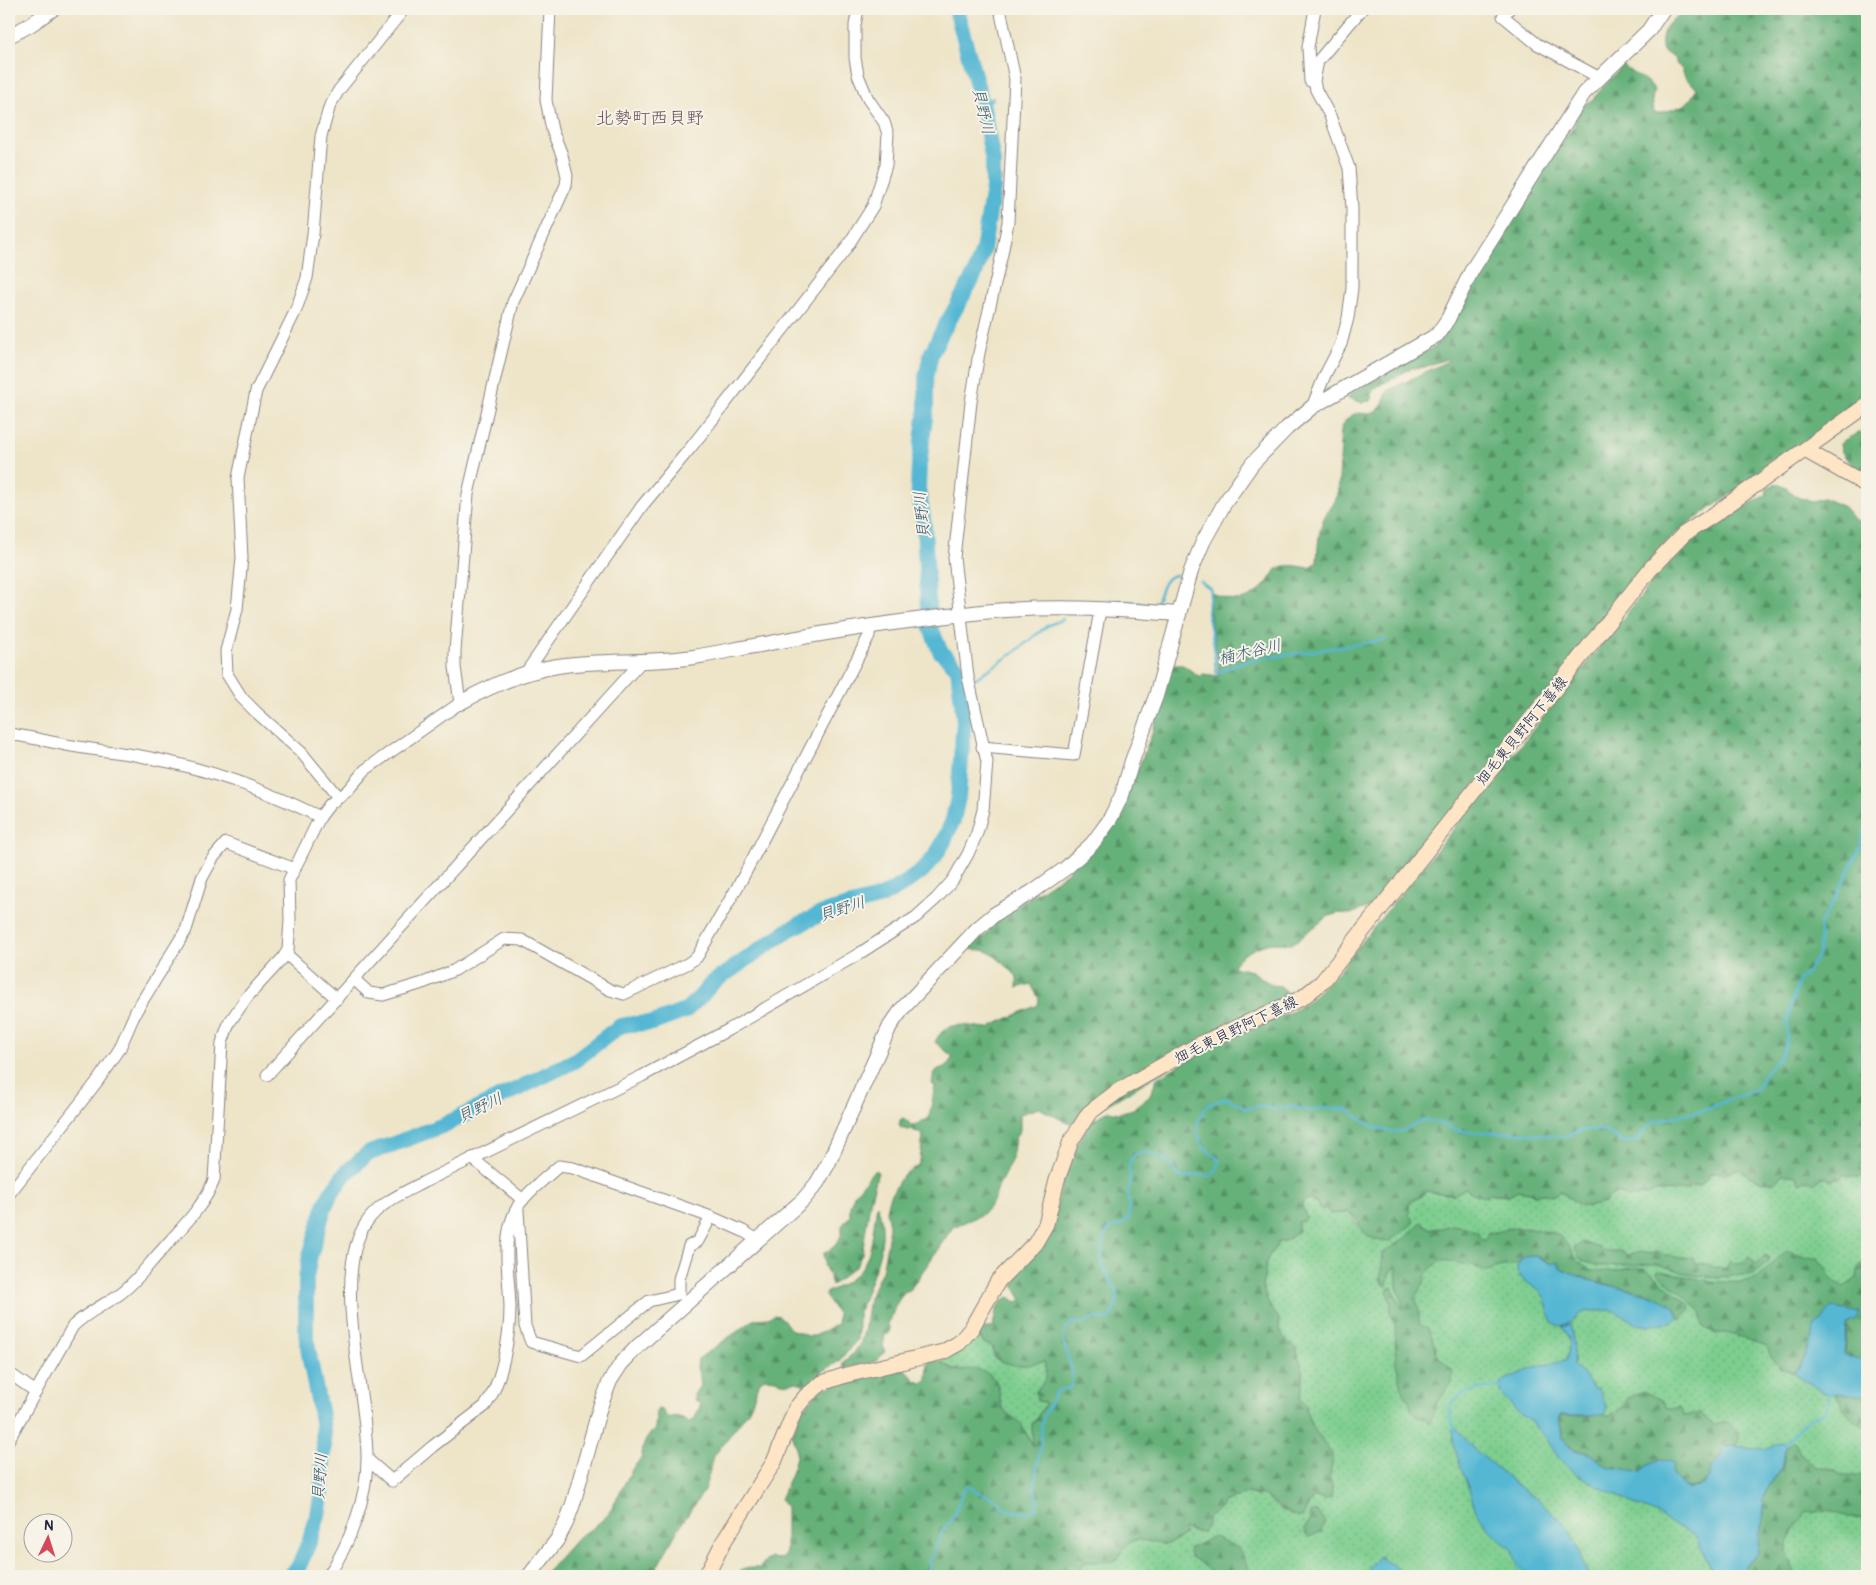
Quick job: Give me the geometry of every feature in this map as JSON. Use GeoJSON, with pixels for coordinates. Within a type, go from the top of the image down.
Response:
{"type":"FeatureCollection","features":[{"type":"Feature","properties":{"kind":"main road","name":"畑毛東貝野阿下喜線"},"geometry":{"type":"LineString","coordinates":[[706,1576],[724,1542],[774,1462],[796,1408],[806,1396],[822,1383],[846,1375],[943,1352],[959,1344],[971,1329],[998,1281],[1035,1243],[1046,1224],[1057,1180],[1071,1141],[1089,1113],[1118,1091],[1200,1044],[1302,998],[1322,982],[1652,567],[1684,534],[1867,405]]}},
{"type":"Feature","properties":{"kind":"main road"},"geometry":{"type":"LineString","coordinates":[[1805,450],[1867,485]]}},
{"type":"Feature","properties":{"kind":"street"},"geometry":{"type":"LineString","coordinates":[[9,36],[30,25],[53,9]]}},
{"type":"Feature","properties":{"kind":"street"},"geometry":{"type":"LineString","coordinates":[[338,797],[300,752],[242,698],[228,674],[226,651],[237,609],[242,558],[238,478],[256,391],[296,310],[307,278],[322,136],[330,106],[339,90],[404,9]]}},
{"type":"Feature","properties":{"kind":"street"},"geometry":{"type":"LineString","coordinates":[[460,703],[455,667],[455,651],[468,494],[513,302],[566,185],[567,176],[562,155],[552,130],[546,100],[550,9]]}},
{"type":"Feature","properties":{"kind":"street"},"geometry":{"type":"LineString","coordinates":[[524,674],[642,506],[692,446],[845,250],[874,206],[886,165],[888,134],[884,122],[868,99],[858,75],[855,58],[855,25],[858,9]]}},
{"type":"Feature","properties":{"kind":"street"},"geometry":{"type":"LineString","coordinates":[[328,1576],[353,1527],[362,1500],[368,1460],[366,1424],[353,1337],[350,1286],[353,1258],[360,1234],[377,1210],[396,1196],[642,1076],[857,955],[916,917],[938,898],[953,880],[977,834],[983,810],[987,762],[982,747],[969,682],[954,558],[968,419],[979,353],[1008,222],[1015,79],[1000,9]]}},
{"type":"Feature","properties":{"kind":"street"},"geometry":{"type":"LineString","coordinates":[[1312,407],[1324,374],[1341,344],[1352,288],[1352,208],[1349,168],[1335,128],[1310,79],[1308,47],[1315,9]]}},
{"type":"Feature","properties":{"kind":"street"},"geometry":{"type":"LineString","coordinates":[[1316,90],[1314,81],[1318,61],[1362,9]]}},
{"type":"Feature","properties":{"kind":"street"},"geometry":{"type":"LineString","coordinates":[[1508,9],[1503,16],[1537,44],[1598,77]]}},
{"type":"Feature","properties":{"kind":"street"},"geometry":{"type":"LineString","coordinates":[[529,1576],[557,1540],[566,1523],[600,1407],[610,1381],[621,1364],[643,1341],[803,1200],[818,1183],[890,1026],[903,1008],[977,929],[995,914],[1032,892],[1066,868],[1092,844],[1109,820],[1122,795],[1132,761],[1156,696],[1191,572],[1203,542],[1235,486],[1252,464],[1287,428],[1312,407],[1437,335],[1448,319],[1472,270],[1584,93],[1598,77],[1649,30],[1663,9]]}},
{"type":"Feature","properties":{"kind":"street"},"geometry":{"type":"LineString","coordinates":[[9,1439],[73,1326],[83,1316],[121,1294],[201,1205],[210,1190],[214,1180],[222,1043],[228,1023],[247,997],[265,979],[288,950],[290,920],[289,880],[320,817],[338,797],[347,791],[365,770],[460,703],[482,690],[524,674],[558,666],[642,662],[693,657],[907,621],[982,612],[1045,608],[1102,608],[1179,614]]}},
{"type":"Feature","properties":{"kind":"street"},"geometry":{"type":"LineString","coordinates":[[982,747],[1074,755],[1102,608]]}},
{"type":"Feature","properties":{"kind":"street"},"geometry":{"type":"LineString","coordinates":[[354,980],[370,993],[382,995],[423,983],[456,970],[504,939],[522,940],[610,990],[624,994],[687,964],[697,957],[742,880],[869,636],[870,627]]}},
{"type":"Feature","properties":{"kind":"street"},"geometry":{"type":"LineString","coordinates":[[267,1075],[642,662]]}},
{"type":"Feature","properties":{"kind":"street"},"geometry":{"type":"LineString","coordinates":[[9,734],[141,756],[180,765],[256,788],[320,817]]}},
{"type":"Feature","properties":{"kind":"street"},"geometry":{"type":"LineString","coordinates":[[9,1194],[96,1083],[119,1050],[136,1011],[186,930],[202,878],[213,858],[226,843],[295,869]]}},
{"type":"Feature","properties":{"kind":"street"},"geometry":{"type":"LineString","coordinates":[[286,954],[337,999]]}},
{"type":"Feature","properties":{"kind":"street"},"geometry":{"type":"LineString","coordinates":[[472,1158],[520,1203],[525,1326],[531,1342],[582,1356],[649,1301],[679,1294],[679,1279],[685,1254],[689,1246],[698,1241],[711,1217]]}},
{"type":"Feature","properties":{"kind":"street"},"geometry":{"type":"LineString","coordinates":[[368,1460],[392,1481],[433,1446],[485,1406],[498,1379],[506,1348],[510,1309],[507,1254],[510,1226],[520,1203],[560,1166],[572,1168],[711,1217],[758,1240]]}},
{"type":"Feature","properties":{"kind":"street"},"geometry":{"type":"LineString","coordinates":[[9,1372],[36,1392]]}},
{"type":"Feature","properties":{"kind":"green space"},"geometry":{"type":"Polygon","coordinates":[[[1689,9],[1867,9],[1867,398],[1681,529],[1661,546],[1631,589],[1380,903],[1350,914],[1338,913],[1327,917],[1292,944],[1272,943],[1261,946],[1249,951],[1235,963],[1233,967],[1252,971],[1272,985],[1281,986],[1289,997],[1076,1123],[1068,1123],[1039,1108],[1020,1114],[1020,1130],[1015,1138],[1012,1159],[994,1200],[987,1210],[979,1216],[953,1227],[910,1290],[904,1292],[895,1306],[891,1319],[887,1322],[890,1330],[885,1335],[883,1346],[885,1351],[877,1361],[843,1367],[843,1362],[854,1353],[861,1342],[869,1298],[882,1271],[888,1239],[889,1225],[886,1211],[888,1201],[902,1176],[917,1166],[920,1161],[923,1135],[916,1131],[902,1128],[899,1126],[900,1120],[903,1118],[910,1125],[915,1126],[929,1118],[935,1086],[932,1084],[934,1075],[937,1070],[945,1068],[953,1057],[935,1042],[945,1029],[951,1026],[965,1025],[989,1028],[1038,1005],[1039,999],[1031,984],[1017,988],[1017,978],[998,958],[984,950],[971,949],[971,943],[985,937],[997,919],[1067,873],[1128,793],[1152,734],[1171,665],[1183,665],[1200,677],[1203,674],[1218,676],[1217,655],[1209,603],[1211,593],[1232,600],[1245,599],[1264,586],[1279,568],[1290,566],[1310,568],[1317,562],[1321,526],[1325,515],[1335,501],[1338,491],[1340,434],[1347,419],[1360,413],[1371,414],[1375,412],[1382,406],[1389,390],[1448,361],[1447,359],[1425,367],[1412,368],[1373,389],[1371,401],[1360,402],[1348,398],[1350,394],[1436,346],[1482,269],[1488,265],[1496,247],[1543,168],[1574,126],[1581,108],[1594,98],[1623,66],[1645,80],[1655,91],[1652,97],[1654,113],[1677,108],[1691,99],[1697,88],[1689,82],[1680,67],[1675,63],[1675,59],[1663,51],[1662,43],[1664,30],[1672,20],[1689,9]]]}},
{"type":"Feature","properties":{"kind":"green space"},"geometry":{"type":"Polygon","coordinates":[[[1867,422],[1867,475],[1846,458],[1840,444],[1864,429],[1867,422]]]}},
{"type":"Feature","properties":{"kind":"green space"},"geometry":{"type":"Polygon","coordinates":[[[1776,483],[1799,498],[1813,501],[1823,498],[1833,502],[1844,507],[1855,520],[1867,523],[1867,1156],[1860,1166],[1863,1176],[1844,1175],[1840,1179],[1836,1177],[1831,1180],[1825,1177],[1814,1184],[1803,1180],[1799,1183],[1796,1176],[1783,1174],[1774,1182],[1770,1182],[1757,1180],[1750,1177],[1743,1170],[1736,1169],[1724,1174],[1713,1173],[1701,1185],[1689,1186],[1687,1190],[1655,1191],[1650,1194],[1629,1198],[1618,1192],[1607,1198],[1605,1203],[1588,1206],[1580,1205],[1560,1191],[1552,1196],[1545,1194],[1534,1195],[1518,1190],[1509,1195],[1491,1193],[1485,1197],[1472,1193],[1465,1188],[1454,1195],[1426,1191],[1422,1196],[1409,1202],[1409,1215],[1414,1220],[1412,1224],[1388,1242],[1379,1241],[1367,1235],[1350,1212],[1330,1214],[1326,1209],[1321,1210],[1316,1201],[1309,1199],[1303,1201],[1302,1206],[1306,1217],[1305,1220],[1298,1222],[1298,1231],[1291,1237],[1278,1242],[1267,1260],[1262,1285],[1268,1303],[1279,1319],[1282,1335],[1296,1349],[1302,1368],[1303,1383],[1300,1399],[1305,1405],[1312,1427],[1329,1449],[1332,1458],[1330,1475],[1331,1498],[1314,1497],[1309,1502],[1303,1517],[1292,1515],[1263,1495],[1257,1496],[1248,1493],[1223,1503],[1221,1508],[1207,1518],[1207,1525],[1202,1533],[1183,1529],[1185,1534],[1167,1544],[1157,1544],[1142,1540],[1133,1541],[1126,1545],[1116,1560],[1086,1562],[1081,1567],[1078,1576],[737,1576],[743,1570],[759,1568],[769,1558],[782,1559],[786,1552],[786,1507],[780,1499],[790,1477],[796,1457],[796,1448],[792,1436],[801,1411],[821,1389],[903,1367],[916,1381],[922,1383],[927,1379],[928,1362],[934,1361],[962,1371],[971,1369],[982,1371],[995,1379],[1003,1410],[1021,1424],[1033,1446],[1032,1425],[1045,1405],[1045,1402],[1037,1401],[1036,1391],[1046,1378],[1044,1361],[1019,1365],[1008,1364],[994,1358],[992,1346],[984,1344],[979,1332],[985,1328],[993,1328],[996,1310],[1004,1300],[1009,1297],[1016,1302],[1022,1300],[1014,1286],[1016,1273],[1020,1267],[1041,1249],[1050,1231],[1072,1152],[1085,1130],[1094,1119],[1109,1111],[1119,1113],[1133,1109],[1149,1097],[1157,1078],[1224,1040],[1293,1011],[1310,1000],[1338,972],[1645,591],[1670,553],[1739,505],[1745,507],[1767,494],[1766,489],[1776,483]]]}},
{"type":"Feature","properties":{"kind":"green space"},"geometry":{"type":"Polygon","coordinates":[[[1867,1156],[1867,1576],[1078,1576],[1081,1567],[1086,1562],[1110,1556],[1123,1549],[1132,1541],[1143,1540],[1158,1544],[1183,1529],[1199,1533],[1207,1518],[1223,1503],[1248,1493],[1257,1496],[1263,1495],[1278,1508],[1299,1517],[1314,1497],[1324,1499],[1333,1488],[1330,1475],[1332,1455],[1318,1433],[1313,1429],[1307,1414],[1306,1404],[1300,1399],[1303,1383],[1302,1368],[1296,1349],[1282,1335],[1279,1319],[1268,1303],[1262,1285],[1267,1260],[1278,1242],[1291,1237],[1298,1231],[1298,1222],[1305,1220],[1302,1201],[1316,1202],[1332,1213],[1350,1212],[1357,1225],[1409,1215],[1409,1202],[1417,1199],[1426,1191],[1454,1195],[1465,1188],[1472,1193],[1509,1195],[1517,1190],[1534,1195],[1545,1194],[1552,1196],[1559,1191],[1579,1205],[1588,1206],[1605,1203],[1607,1198],[1618,1192],[1631,1196],[1658,1190],[1684,1190],[1701,1185],[1713,1173],[1724,1174],[1736,1169],[1743,1170],[1746,1174],[1778,1179],[1783,1174],[1797,1176],[1797,1180],[1801,1183],[1803,1180],[1814,1184],[1823,1179],[1833,1180],[1843,1175],[1858,1177],[1863,1173],[1860,1166],[1867,1156]]]}},
{"type":"Feature","properties":{"kind":"green space"},"geometry":{"type":"Polygon","coordinates":[[[874,1170],[878,1172],[870,1202],[862,1254],[856,1266],[832,1285],[824,1265],[823,1254],[831,1249],[839,1239],[842,1226],[850,1216],[850,1206],[854,1195],[874,1170]]]}},
{"type":"Feature","properties":{"kind":"green space"},"geometry":{"type":"Polygon","coordinates":[[[877,1205],[881,1219],[881,1245],[861,1308],[858,1310],[857,1340],[839,1361],[822,1372],[820,1378],[807,1387],[796,1382],[782,1383],[776,1379],[765,1378],[760,1381],[749,1410],[714,1456],[704,1491],[680,1526],[652,1576],[543,1576],[579,1536],[593,1528],[608,1515],[633,1468],[642,1457],[645,1442],[655,1429],[656,1412],[658,1409],[662,1410],[668,1418],[677,1416],[689,1422],[694,1420],[701,1404],[695,1401],[694,1395],[701,1384],[697,1367],[698,1359],[755,1319],[768,1318],[774,1315],[779,1316],[790,1329],[808,1336],[815,1336],[837,1324],[838,1315],[825,1296],[827,1292],[854,1276],[862,1267],[870,1247],[877,1205]]]}},
{"type":"Feature","properties":{"kind":"green space"},"geometry":{"type":"Polygon","coordinates":[[[1421,1222],[1431,1229],[1450,1225],[1462,1226],[1478,1232],[1482,1239],[1485,1239],[1488,1232],[1511,1228],[1553,1233],[1567,1244],[1577,1260],[1587,1268],[1608,1271],[1645,1268],[1690,1305],[1691,1309],[1681,1319],[1678,1318],[1678,1315],[1670,1306],[1651,1295],[1587,1279],[1560,1268],[1558,1262],[1552,1264],[1540,1257],[1521,1260],[1515,1264],[1493,1268],[1489,1271],[1480,1270],[1473,1265],[1440,1260],[1426,1274],[1424,1283],[1415,1297],[1419,1309],[1419,1324],[1428,1328],[1435,1344],[1436,1354],[1453,1371],[1452,1383],[1437,1402],[1429,1423],[1427,1419],[1416,1415],[1412,1411],[1409,1400],[1404,1396],[1396,1363],[1395,1324],[1390,1313],[1391,1305],[1387,1290],[1392,1287],[1403,1310],[1397,1286],[1396,1267],[1390,1271],[1387,1286],[1380,1280],[1383,1253],[1405,1238],[1421,1222]]]}},
{"type":"Feature","properties":{"kind":"green space"},"geometry":{"type":"Polygon","coordinates":[[[1583,1242],[1607,1251],[1620,1251],[1627,1255],[1640,1252],[1653,1254],[1660,1252],[1664,1256],[1693,1257],[1695,1263],[1722,1269],[1726,1269],[1730,1260],[1735,1263],[1745,1262],[1749,1257],[1755,1264],[1765,1255],[1769,1257],[1768,1262],[1754,1274],[1719,1277],[1692,1275],[1657,1264],[1599,1266],[1582,1261],[1574,1248],[1583,1242]]]}},
{"type":"Feature","properties":{"kind":"green space"},"geometry":{"type":"Polygon","coordinates":[[[1788,1251],[1807,1258],[1818,1258],[1828,1271],[1830,1278],[1844,1287],[1857,1278],[1860,1265],[1867,1260],[1867,1362],[1845,1356],[1847,1326],[1852,1321],[1831,1308],[1823,1320],[1816,1326],[1805,1357],[1794,1373],[1781,1368],[1771,1357],[1767,1347],[1755,1341],[1726,1333],[1714,1334],[1703,1327],[1701,1312],[1657,1273],[1658,1270],[1709,1281],[1748,1281],[1766,1271],[1779,1256],[1788,1251]]]}},
{"type":"Feature","properties":{"kind":"green space"},"geometry":{"type":"Polygon","coordinates":[[[979,1332],[981,1340],[1033,1364],[1044,1360],[1047,1371],[1044,1385],[1041,1386],[1045,1405],[1032,1425],[1033,1447],[1023,1427],[1003,1408],[999,1393],[962,1371],[949,1367],[940,1361],[952,1357],[962,1350],[979,1332]]]}},
{"type":"Feature","properties":{"kind":"green space"},"geometry":{"type":"Polygon","coordinates":[[[1643,1391],[1663,1401],[1667,1408],[1680,1407],[1685,1416],[1699,1413],[1714,1425],[1727,1422],[1739,1432],[1738,1443],[1725,1447],[1708,1480],[1699,1486],[1690,1488],[1683,1486],[1673,1474],[1672,1468],[1645,1468],[1638,1474],[1622,1468],[1608,1467],[1591,1454],[1572,1448],[1562,1436],[1562,1429],[1558,1418],[1560,1415],[1586,1416],[1596,1414],[1610,1416],[1624,1406],[1627,1399],[1643,1391]]]}},
{"type":"Feature","properties":{"kind":"green space"},"geometry":{"type":"Polygon","coordinates":[[[1835,1394],[1867,1397],[1867,1428],[1846,1411],[1835,1394]]]}},
{"type":"Feature","properties":{"kind":"green space"},"geometry":{"type":"Polygon","coordinates":[[[1793,1441],[1796,1443],[1800,1453],[1816,1466],[1834,1470],[1842,1475],[1863,1475],[1867,1473],[1867,1520],[1823,1511],[1806,1512],[1787,1543],[1796,1576],[1744,1576],[1745,1565],[1757,1557],[1758,1553],[1759,1532],[1765,1513],[1763,1499],[1765,1492],[1783,1466],[1786,1446],[1793,1441]]]}},
{"type":"Feature","properties":{"kind":"green space"},"geometry":{"type":"Polygon","coordinates":[[[1317,1512],[1325,1521],[1321,1532],[1309,1537],[1306,1534],[1305,1528],[1310,1519],[1309,1514],[1317,1512]]]}},
{"type":"Feature","properties":{"kind":"green space"},"geometry":{"type":"Polygon","coordinates":[[[1214,1537],[1238,1548],[1250,1571],[1260,1576],[1216,1576],[1191,1557],[1190,1548],[1214,1537]]]}},
{"type":"Feature","properties":{"kind":"water"},"geometry":{"type":"Polygon","coordinates":[[[1536,1256],[1552,1264],[1558,1262],[1560,1268],[1588,1279],[1657,1297],[1675,1308],[1678,1318],[1670,1322],[1648,1326],[1637,1324],[1613,1310],[1584,1312],[1565,1325],[1557,1325],[1551,1320],[1544,1297],[1519,1275],[1517,1270],[1518,1264],[1524,1257],[1536,1256]]]}},
{"type":"Feature","properties":{"kind":"water"},"geometry":{"type":"Polygon","coordinates":[[[1831,1307],[1860,1313],[1857,1320],[1849,1323],[1847,1326],[1844,1354],[1847,1357],[1867,1362],[1867,1397],[1825,1393],[1794,1374],[1805,1357],[1816,1326],[1823,1320],[1831,1307]]]}},
{"type":"Feature","properties":{"kind":"water"},"geometry":{"type":"Polygon","coordinates":[[[1571,1324],[1574,1343],[1573,1365],[1583,1374],[1593,1388],[1598,1389],[1607,1408],[1605,1415],[1559,1416],[1562,1436],[1574,1450],[1591,1454],[1608,1467],[1640,1473],[1646,1466],[1660,1460],[1671,1462],[1674,1465],[1672,1471],[1684,1487],[1694,1488],[1706,1482],[1712,1467],[1725,1447],[1736,1446],[1764,1449],[1783,1442],[1786,1446],[1781,1468],[1765,1492],[1763,1499],[1765,1513],[1759,1532],[1757,1557],[1745,1565],[1744,1576],[1715,1576],[1700,1546],[1699,1540],[1692,1533],[1576,1475],[1558,1457],[1546,1438],[1500,1393],[1501,1382],[1534,1367],[1565,1361],[1570,1344],[1568,1335],[1562,1327],[1571,1324]]]}},
{"type":"Feature","properties":{"kind":"water"},"geometry":{"type":"Polygon","coordinates":[[[1453,1429],[1457,1429],[1475,1450],[1523,1490],[1541,1502],[1568,1528],[1576,1543],[1588,1576],[1525,1576],[1525,1570],[1518,1564],[1512,1550],[1489,1530],[1476,1510],[1452,1441],[1453,1429]]]}},
{"type":"Feature","properties":{"kind":"water"},"geometry":{"type":"Polygon","coordinates":[[[1381,1556],[1382,1559],[1407,1576],[1369,1576],[1370,1566],[1377,1560],[1377,1557],[1381,1556]]]}},
{"type":"Feature","properties":{"kind":"waterway","name":"貝野川"},"geometry":{"type":"LineString","coordinates":[[290,1576],[298,1568],[318,1515],[324,1445],[322,1421],[306,1332],[306,1278],[310,1256],[324,1208],[331,1193],[344,1175],[367,1154],[444,1125],[574,1061],[620,1026],[653,1023],[685,1011],[712,983],[790,929],[823,913],[881,897],[902,885],[921,872],[934,858],[953,820],[958,798],[964,721],[958,668],[940,651],[929,623],[924,525],[918,488],[919,465],[926,409],[926,377],[931,354],[975,274],[983,250],[993,188],[993,162],[983,107],[956,9]]}},
{"type":"Feature","properties":{"kind":"waterway"},"geometry":{"type":"LineString","coordinates":[[983,107],[993,98]]}},
{"type":"Feature","properties":{"kind":"waterway","name":"楠木谷川"},"geometry":{"type":"LineString","coordinates":[[1110,600],[1156,604],[1166,581],[1172,576],[1177,575]]}},
{"type":"Feature","properties":{"kind":"waterway","name":"楠木谷川"},"geometry":{"type":"LineString","coordinates":[[1200,581],[1211,589],[1207,612],[1214,645],[1216,673],[1246,661],[1386,640]]}},
{"type":"Feature","properties":{"kind":"waterway","name":"楠木谷川"},"geometry":{"type":"LineString","coordinates":[[973,680],[1015,652],[1047,626],[1063,619]]}},
{"type":"Feature","properties":{"kind":"waterway","name":"楠木谷川"},"geometry":{"type":"LineString","coordinates":[[960,686],[966,683]]}},
{"type":"Feature","properties":{"kind":"waterway"},"geometry":{"type":"LineString","coordinates":[[928,1576],[930,1560],[942,1532],[954,1516],[963,1491],[967,1487],[995,1499],[1003,1508],[1016,1512],[1036,1509],[1038,1500],[1034,1488],[1043,1417],[1058,1390],[1070,1388],[1072,1378],[1072,1369],[1064,1344],[1066,1329],[1073,1322],[1083,1324],[1096,1318],[1108,1320],[1116,1303],[1118,1293],[1103,1266],[1101,1253],[1104,1237],[1110,1229],[1128,1220],[1129,1163],[1133,1157],[1140,1153],[1160,1156],[1168,1161],[1175,1173],[1181,1177],[1211,1175],[1219,1166],[1220,1161],[1202,1145],[1197,1131],[1198,1122],[1207,1105],[1227,1098],[1245,1108],[1260,1106],[1276,1109],[1293,1107],[1311,1111],[1322,1108],[1347,1109],[1369,1125],[1391,1132],[1402,1131],[1423,1120],[1437,1122],[1466,1132],[1522,1133],[1563,1137],[1582,1130],[1595,1129],[1606,1131],[1623,1142],[1631,1142],[1636,1141],[1656,1121],[1708,1109],[1757,1090],[1763,1075],[1781,1056],[1786,1044],[1788,1017],[1799,980],[1807,973],[1819,954],[1820,925],[1860,848],[1864,831],[1867,829]]}},
{"type":"Feature","properties":{"kind":"waterway"},"geometry":{"type":"LineString","coordinates":[[1456,1431],[1450,1414],[1452,1404],[1456,1399],[1475,1390],[1504,1387]]}},
{"type":"Feature","properties":{"kind":"waterway"},"geometry":{"type":"LineString","coordinates":[[1783,1445],[1809,1420],[1825,1411],[1831,1394]]}},
{"type":"Feature","properties":{"kind":"waterway"},"geometry":{"type":"LineString","coordinates":[[1517,1576],[1522,1564]]}},
{"type":"Feature","properties":{"kind":"district","name":"北勢町西貝野"},"geometry":{"type":"Point","coordinates":[650,118]}}]}
